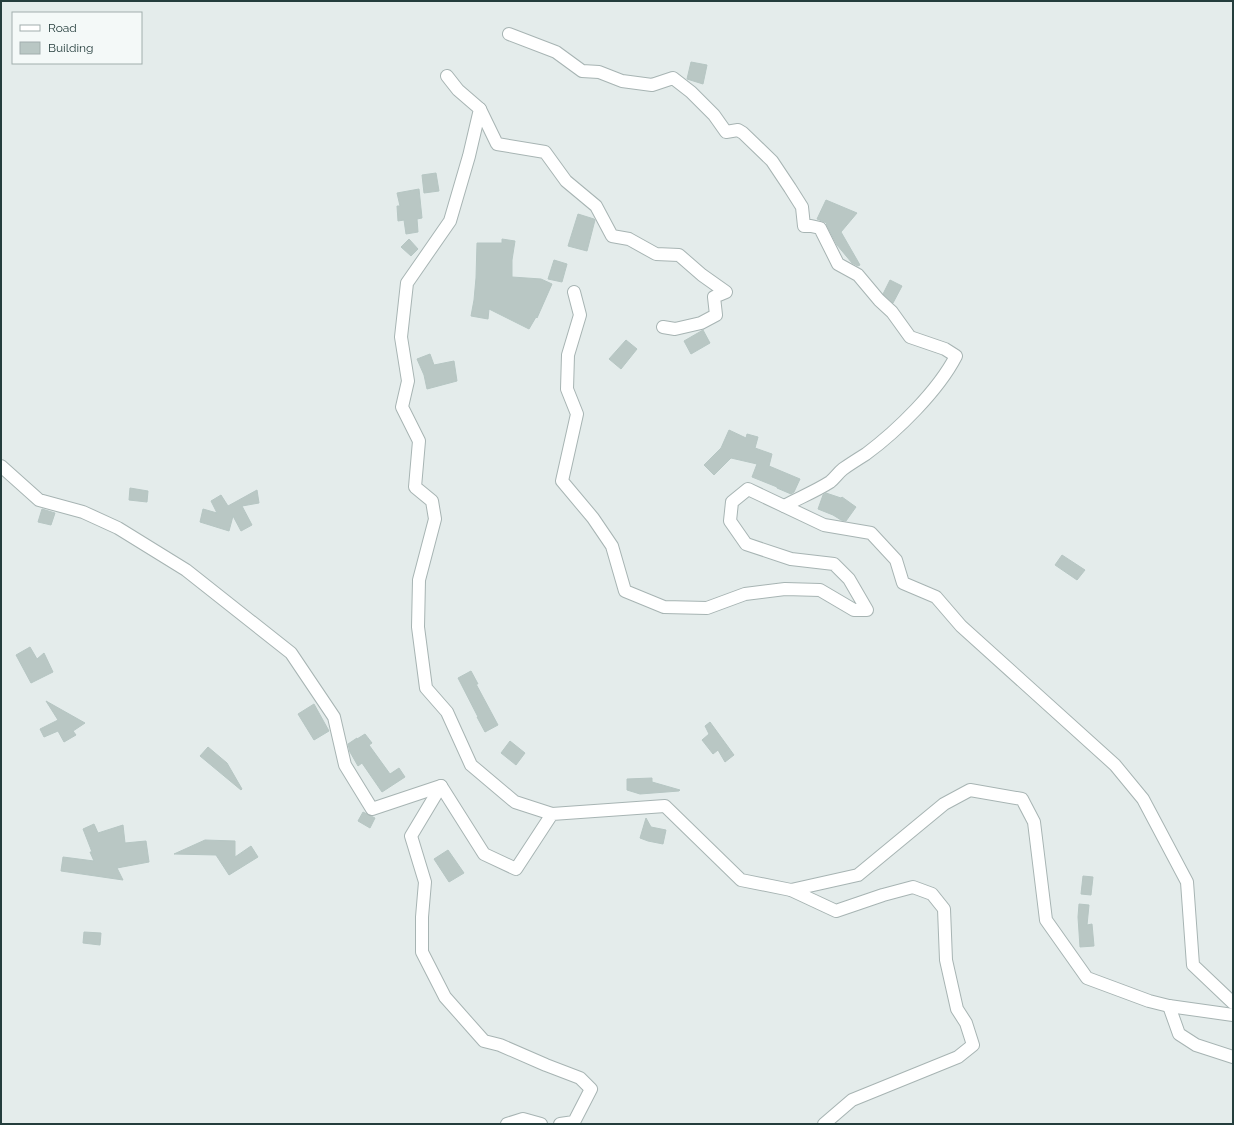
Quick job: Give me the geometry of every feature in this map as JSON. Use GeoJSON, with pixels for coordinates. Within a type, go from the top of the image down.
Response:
{"type":"FeatureCollection","features":[{"type":"Feature","properties":{"kind":"street"},"geometry":{"type":"LineString","coordinates":[[509,34],[556,52],[582,71],[599,72],[622,81],[652,85],[673,78],[691,92],[714,115],[726,132],[738,130],[743,133],[772,161],[802,207],[804,226],[820,228],[838,264],[858,275],[879,300],[892,312],[910,337],[945,349],[956,356],[941,381],[913,412],[890,434],[842,470],[830,481],[784,506]]}},
{"type":"Feature","properties":{"kind":"street"},"geometry":{"type":"LineString","coordinates":[[447,76],[458,90],[480,110],[497,144],[545,152],[566,181],[596,206],[612,236],[629,239],[656,254],[679,256],[726,292],[714,297],[716,315],[701,323],[675,329],[663,327]]}},
{"type":"Feature","properties":{"kind":"street"},"geometry":{"type":"LineString","coordinates":[[480,110],[469,156],[450,221],[407,283],[401,337],[408,381],[402,407],[420,441],[415,487],[432,501],[435,519],[419,580],[418,627],[426,688],[447,712],[471,764],[515,802],[552,814],[665,806],[741,880],[791,890],[836,911],[883,895],[913,887],[932,894],[944,909],[946,960],[957,1009],[966,1023],[972,1045],[958,1057],[852,1100],[824,1124]]}},
{"type":"Feature","properties":{"kind":"street"},"geometry":{"type":"LineString","coordinates":[[574,292],[580,315],[568,355],[567,389],[577,414],[562,481],[593,518],[612,546],[625,592],[664,607],[707,608],[744,594],[785,589],[820,590],[854,610],[867,610],[849,579],[834,564],[791,559],[746,544],[730,521],[732,502],[748,488],[824,525],[870,533],[896,560],[903,582],[936,597],[961,626],[1115,765],[1143,799],[1187,882],[1193,965],[1233,1003]]}},
{"type":"Feature","properties":{"kind":"street"},"geometry":{"type":"LineString","coordinates":[[1,466],[39,500],[83,512],[118,528],[186,570],[291,653],[334,717],[345,765],[372,808],[440,786]]}},
{"type":"Feature","properties":{"kind":"street"},"geometry":{"type":"LineString","coordinates":[[440,786],[484,854],[516,869],[552,814]]}},
{"type":"Feature","properties":{"kind":"street"},"geometry":{"type":"LineString","coordinates":[[440,786],[411,836],[425,882],[422,917],[422,952],[445,997],[484,1041],[500,1045],[580,1078],[590,1089],[574,1122],[560,1124]]}},
{"type":"Feature","properties":{"kind":"street"},"geometry":{"type":"LineString","coordinates":[[791,890],[858,875],[944,804],[970,790],[1022,799],[1034,822],[1046,920],[1087,978],[1149,1001],[1168,1006],[1233,1015]]}},
{"type":"Feature","properties":{"kind":"street"},"geometry":{"type":"LineString","coordinates":[[1168,1006],[1179,1034],[1196,1045],[1233,1057]]}},
{"type":"Feature","properties":{"kind":"street"},"geometry":{"type":"LineString","coordinates":[[507,1124],[523,1119],[541,1124]]}},
{"type":"Feature","properties":{"kind":"building"},"geometry":{"type":"Polygon","coordinates":[[[691,62],[707,65],[703,84],[687,79],[691,62]]]}},
{"type":"Feature","properties":{"kind":"building"},"geometry":{"type":"Polygon","coordinates":[[[436,173],[439,191],[424,193],[422,175],[436,173]]]}},
{"type":"Feature","properties":{"kind":"building"},"geometry":{"type":"Polygon","coordinates":[[[419,189],[422,218],[417,219],[418,232],[406,234],[404,220],[398,221],[397,206],[400,206],[397,193],[419,189]]]}},
{"type":"Feature","properties":{"kind":"building"},"geometry":{"type":"Polygon","coordinates":[[[826,200],[857,213],[841,232],[860,265],[858,266],[852,263],[837,245],[826,224],[827,223],[817,219],[826,200]]]}},
{"type":"Feature","properties":{"kind":"building"},"geometry":{"type":"Polygon","coordinates":[[[578,214],[595,220],[587,251],[568,246],[578,214]]]}},
{"type":"Feature","properties":{"kind":"building"},"geometry":{"type":"Polygon","coordinates":[[[409,239],[418,249],[411,256],[401,247],[409,239]]]}},
{"type":"Feature","properties":{"kind":"building"},"geometry":{"type":"Polygon","coordinates":[[[502,239],[515,241],[512,260],[512,277],[541,279],[552,284],[537,318],[536,317],[529,329],[489,309],[488,319],[471,316],[476,278],[477,243],[502,243],[502,239]]]}},
{"type":"Feature","properties":{"kind":"building"},"geometry":{"type":"Polygon","coordinates":[[[554,260],[567,264],[562,282],[548,279],[554,260]]]}},
{"type":"Feature","properties":{"kind":"building"},"geometry":{"type":"Polygon","coordinates":[[[890,280],[902,286],[893,303],[883,294],[890,280]]]}},
{"type":"Feature","properties":{"kind":"building"},"geometry":{"type":"Polygon","coordinates":[[[703,330],[710,343],[691,354],[684,341],[703,330]]]}},
{"type":"Feature","properties":{"kind":"building"},"geometry":{"type":"Polygon","coordinates":[[[626,340],[637,349],[621,369],[609,359],[626,340]]]}},
{"type":"Feature","properties":{"kind":"building"},"geometry":{"type":"Polygon","coordinates":[[[430,354],[434,365],[454,361],[457,381],[427,389],[424,375],[417,359],[430,354]]]}},
{"type":"Feature","properties":{"kind":"building"},"geometry":{"type":"Polygon","coordinates":[[[729,430],[746,438],[747,434],[758,437],[755,448],[772,454],[769,466],[800,479],[794,492],[791,494],[752,477],[757,464],[731,458],[714,475],[704,465],[721,448],[729,430]]]}},
{"type":"Feature","properties":{"kind":"building"},"geometry":{"type":"Polygon","coordinates":[[[130,488],[148,491],[147,502],[129,500],[130,488]]]}},
{"type":"Feature","properties":{"kind":"building"},"geometry":{"type":"Polygon","coordinates":[[[257,490],[259,503],[242,506],[252,525],[241,531],[233,516],[229,531],[200,522],[203,509],[217,513],[211,501],[221,495],[228,506],[257,490]]]}},
{"type":"Feature","properties":{"kind":"building"},"geometry":{"type":"Polygon","coordinates":[[[826,493],[841,498],[842,497],[856,507],[846,521],[818,509],[823,495],[826,493]]]}},
{"type":"Feature","properties":{"kind":"building"},"geometry":{"type":"Polygon","coordinates":[[[42,509],[55,513],[51,525],[38,522],[42,509]]]}},
{"type":"Feature","properties":{"kind":"building"},"geometry":{"type":"Polygon","coordinates":[[[1062,555],[1085,570],[1077,580],[1055,565],[1062,555]]]}},
{"type":"Feature","properties":{"kind":"building"},"geometry":{"type":"Polygon","coordinates":[[[30,647],[37,659],[44,653],[53,672],[31,683],[16,655],[30,647]]]}},
{"type":"Feature","properties":{"kind":"building"},"geometry":{"type":"Polygon","coordinates":[[[471,671],[478,684],[476,684],[498,725],[485,732],[458,678],[471,671]]]}},
{"type":"Feature","properties":{"kind":"building"},"geometry":{"type":"Polygon","coordinates":[[[46,701],[85,723],[73,731],[76,735],[64,742],[58,731],[44,737],[40,729],[58,720],[46,701]]]}},
{"type":"Feature","properties":{"kind":"building"},"geometry":{"type":"Polygon","coordinates":[[[314,704],[329,731],[314,740],[298,714],[314,704]]]}},
{"type":"Feature","properties":{"kind":"building"},"geometry":{"type":"Polygon","coordinates":[[[710,722],[734,755],[725,762],[718,750],[713,754],[702,740],[709,734],[705,726],[710,722]]]}},
{"type":"Feature","properties":{"kind":"building"},"geometry":{"type":"Polygon","coordinates":[[[365,734],[372,743],[369,745],[390,774],[399,768],[405,777],[382,792],[362,763],[358,766],[350,752],[348,744],[365,734]]]}},
{"type":"Feature","properties":{"kind":"building"},"geometry":{"type":"Polygon","coordinates":[[[510,741],[525,753],[516,765],[501,753],[510,741]]]}},
{"type":"Feature","properties":{"kind":"building"},"geometry":{"type":"Polygon","coordinates":[[[208,747],[227,763],[242,789],[241,790],[200,756],[208,747]]]}},
{"type":"Feature","properties":{"kind":"building"},"geometry":{"type":"Polygon","coordinates":[[[652,778],[652,782],[680,790],[640,794],[627,790],[627,779],[652,778]]]}},
{"type":"Feature","properties":{"kind":"building"},"geometry":{"type":"Polygon","coordinates":[[[363,812],[375,818],[370,828],[358,821],[363,812]]]}},
{"type":"Feature","properties":{"kind":"building"},"geometry":{"type":"Polygon","coordinates":[[[646,818],[651,827],[666,830],[663,844],[640,838],[646,818]]]}},
{"type":"Feature","properties":{"kind":"building"},"geometry":{"type":"Polygon","coordinates":[[[94,824],[98,833],[123,825],[125,843],[146,841],[149,862],[117,868],[123,880],[61,871],[63,857],[94,861],[83,829],[94,824]]]}},
{"type":"Feature","properties":{"kind":"building"},"geometry":{"type":"Polygon","coordinates":[[[205,840],[235,841],[235,857],[251,846],[258,857],[229,875],[216,855],[174,854],[205,840]]]}},
{"type":"Feature","properties":{"kind":"building"},"geometry":{"type":"Polygon","coordinates":[[[448,850],[464,873],[449,882],[434,859],[448,850]]]}},
{"type":"Feature","properties":{"kind":"building"},"geometry":{"type":"Polygon","coordinates":[[[1083,876],[1093,877],[1091,895],[1081,894],[1083,876]]]}},
{"type":"Feature","properties":{"kind":"building"},"geometry":{"type":"Polygon","coordinates":[[[1079,904],[1089,905],[1087,925],[1092,924],[1094,946],[1080,947],[1078,917],[1079,904]]]}},
{"type":"Feature","properties":{"kind":"building"},"geometry":{"type":"Polygon","coordinates":[[[84,932],[101,933],[100,945],[83,943],[84,932]]]}}]}
